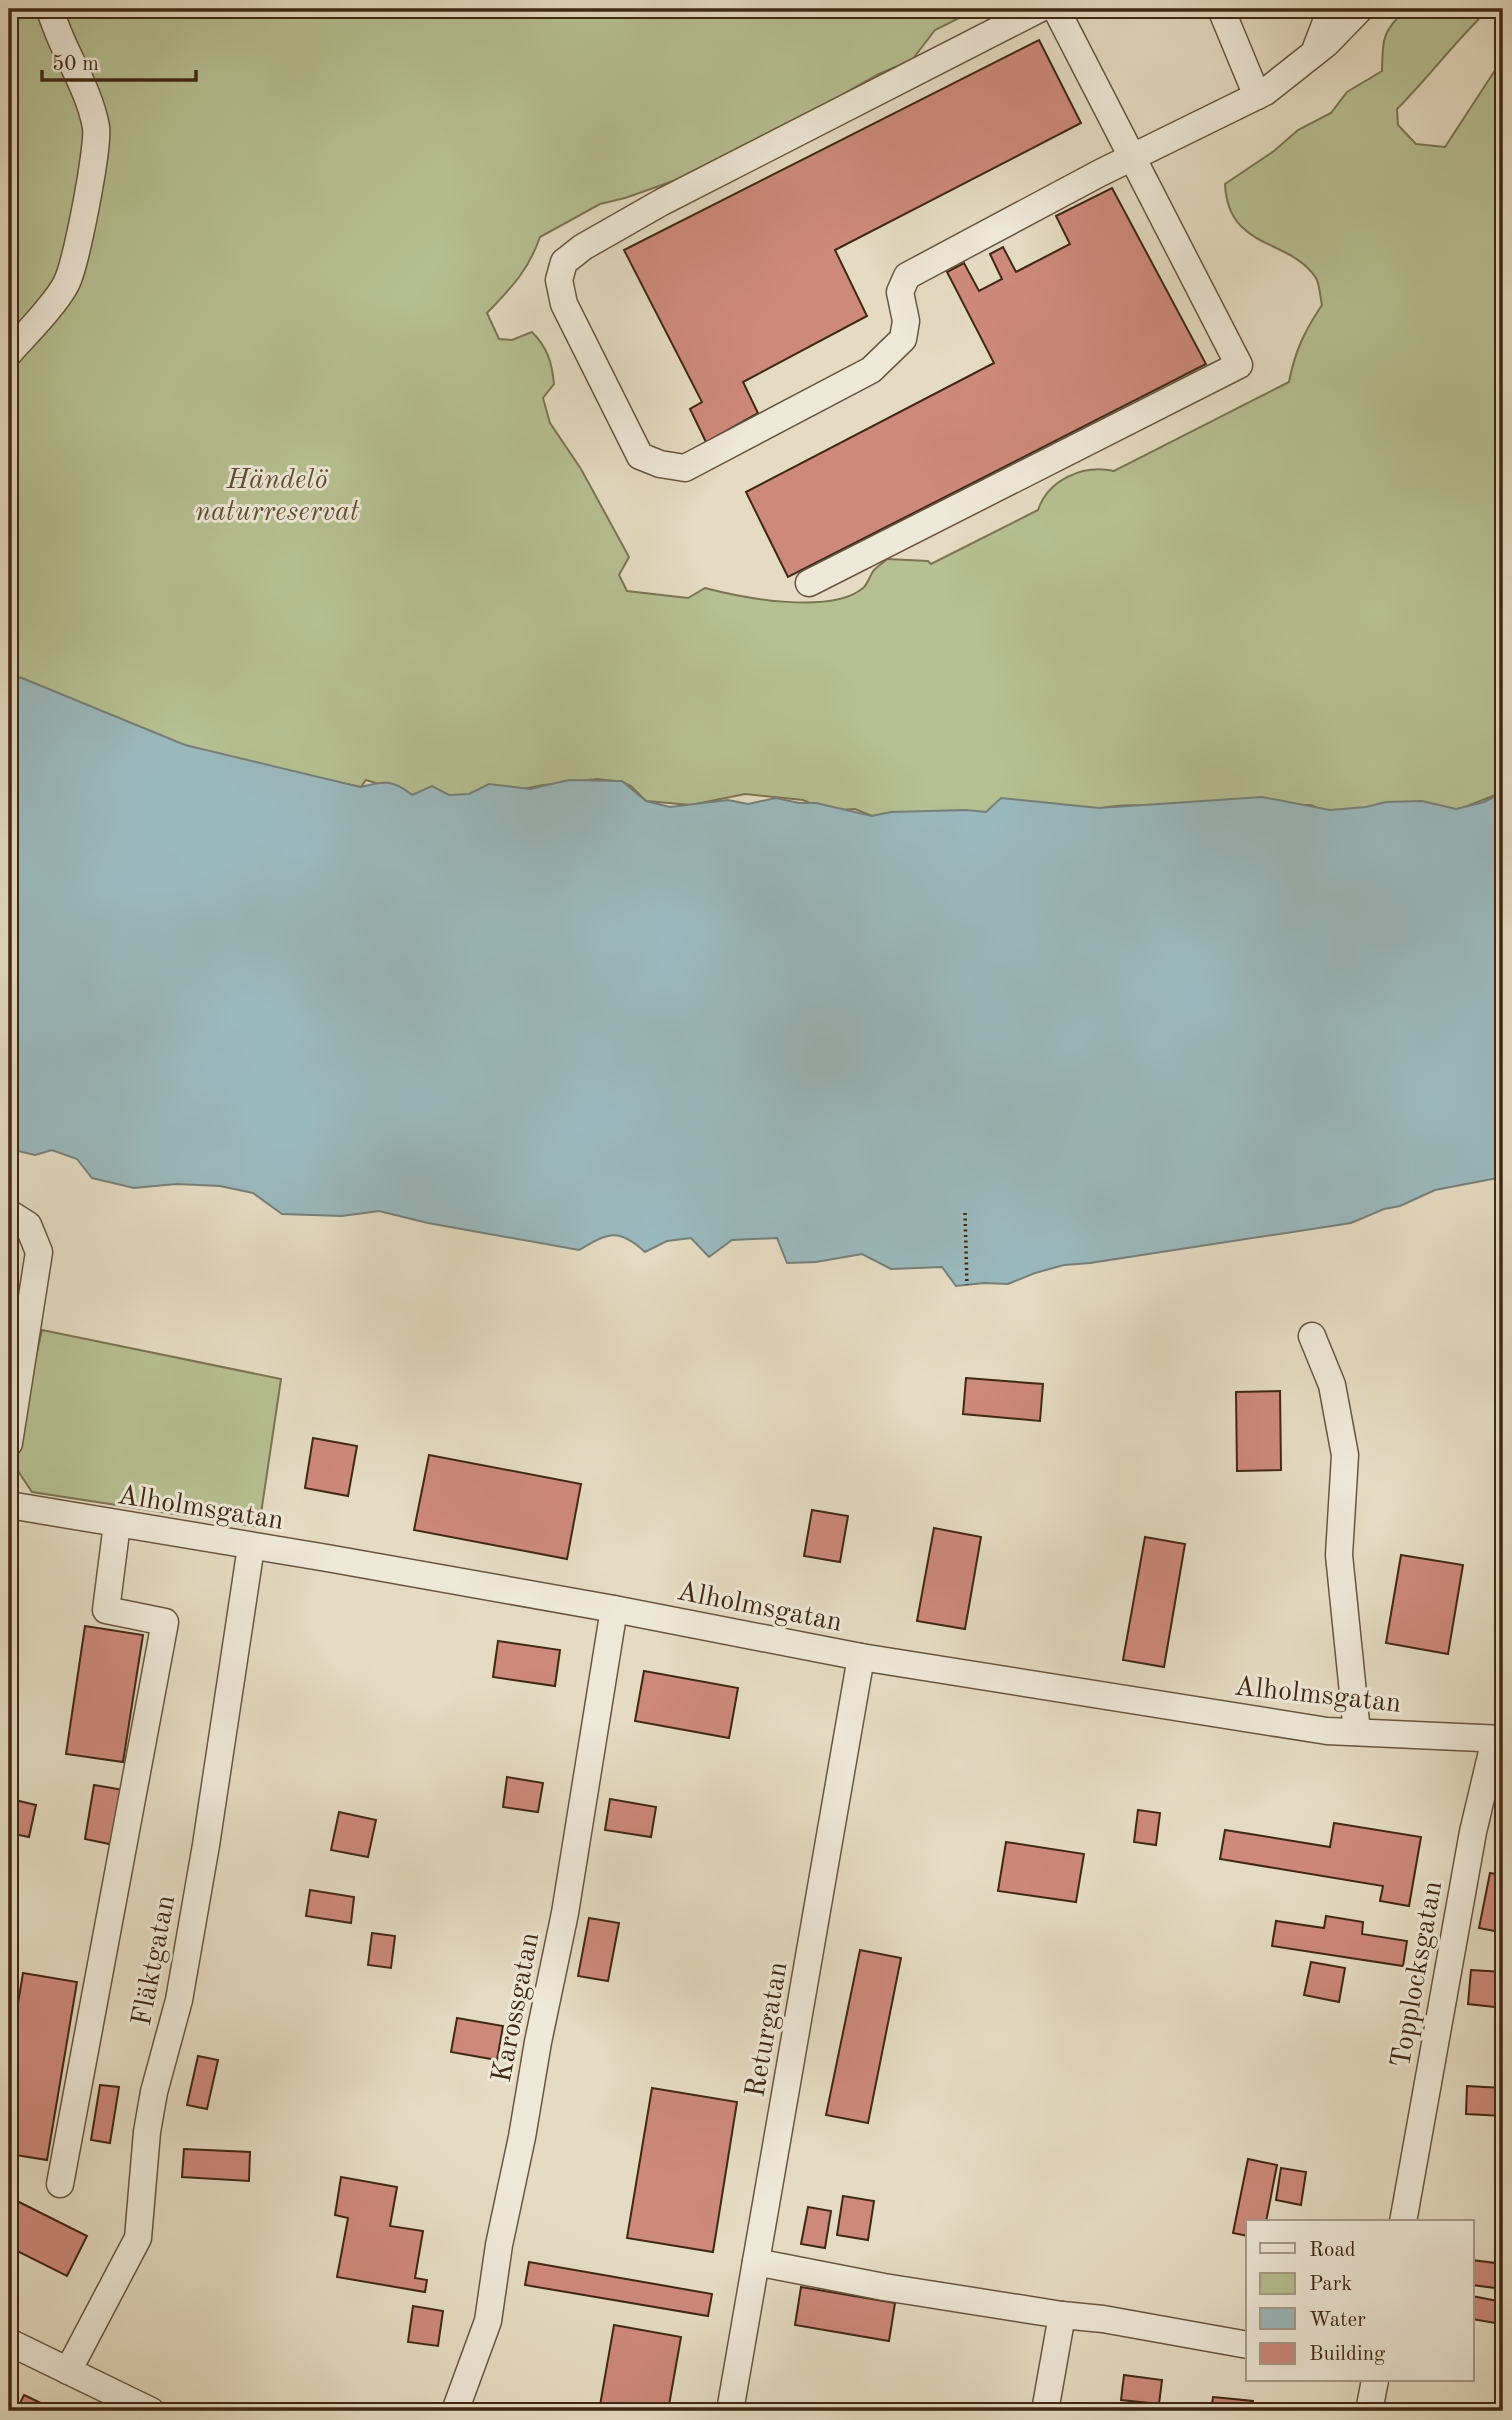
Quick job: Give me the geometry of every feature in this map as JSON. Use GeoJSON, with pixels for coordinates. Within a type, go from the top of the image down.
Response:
{"type":"FeatureCollection","features":[{"type":"Feature","properties":{"kind":"street"},"geometry":{"type":"LineString","coordinates":[[9,353],[67,283],[92,169],[96,130],[88,98],[55,27],[50,9]]}},
{"type":"Feature","properties":{"kind":"street"},"geometry":{"type":"LineString","coordinates":[[1039,9],[662,202],[583,247],[564,261],[559,280],[564,304],[640,456],[660,464],[685,468],[871,370],[903,340],[906,321],[900,292],[908,276],[1131,158],[1258,96],[1314,52],[1360,9]]}},
{"type":"Feature","properties":{"kind":"street"},"geometry":{"type":"LineString","coordinates":[[809,583],[1239,365],[1055,9]]}},
{"type":"Feature","properties":{"kind":"street"},"geometry":{"type":"LineString","coordinates":[[1221,9],[1258,96]]}},
{"type":"Feature","properties":{"kind":"street"},"geometry":{"type":"LineString","coordinates":[[1314,52],[1331,9]]}},
{"type":"Feature","properties":{"kind":"street"},"geometry":{"type":"LineString","coordinates":[[9,1213],[28,1225],[39,1252],[9,1443]]}},
{"type":"Feature","properties":{"kind":"street"},"geometry":{"type":"LineString","coordinates":[[1311,1336],[1332,1385],[1345,1455],[1339,1555],[1357,1732]]}},
{"type":"Feature","properties":{"kind":"street","name":"Alholmsgatan"},"geometry":{"type":"LineString","coordinates":[[9,1505],[614,1609],[861,1657],[1314,1729],[1499,1739]]}},
{"type":"Feature","properties":{"kind":"street"},"geometry":{"type":"LineString","coordinates":[[60,2183],[165,1622],[106,1610],[117,1524]]}},
{"type":"Feature","properties":{"kind":"street","name":"Fläktgatan"},"geometry":{"type":"LineString","coordinates":[[68,2371],[138,2238],[147,2132],[179,2000],[251,1547]]}},
{"type":"Feature","properties":{"kind":"street","name":"Karossgatan"},"geometry":{"type":"LineString","coordinates":[[455,2411],[488,2321],[499,2245],[565,1913],[614,1609]]}},
{"type":"Feature","properties":{"kind":"street","name":"Returgatan"},"geometry":{"type":"LineString","coordinates":[[730,2411],[861,1657]]}},
{"type":"Feature","properties":{"kind":"street","name":"Topplocksgatan"},"geometry":{"type":"LineString","coordinates":[[1403,2220],[1473,1832],[1499,1739]]}},
{"type":"Feature","properties":{"kind":"street"},"geometry":{"type":"LineString","coordinates":[[756,2262],[884,2287],[1103,2319],[1246,2345]]}},
{"type":"Feature","properties":{"kind":"street"},"geometry":{"type":"LineString","coordinates":[[1045,2411],[1062,2315]]}},
{"type":"Feature","properties":{"kind":"street"},"geometry":{"type":"LineString","coordinates":[[9,2342],[151,2411]]}},
{"type":"Feature","properties":{"kind":"street"},"geometry":{"type":"LineString","coordinates":[[1369,2411],[1375,2382]]}},
{"type":"Feature","properties":{"kind":"path"},"geometry":{"type":"LineString","coordinates":[[965,1213],[967,1285]]}},
{"type":"Feature","properties":{"kind":"green space","name":"Händelö naturreservat"},"geometry":{"type":"Polygon","coordinates":[[[9,9],[977,9],[935,30],[912,60],[879,74],[799,119],[676,180],[600,204],[540,237],[518,278],[487,313],[499,339],[512,340],[532,332],[545,349],[554,384],[543,398],[550,423],[581,469],[629,557],[619,575],[627,591],[688,598],[705,588],[763,600],[809,603],[849,596],[863,588],[874,570],[887,559],[928,561],[931,564],[1038,510],[1050,490],[1068,477],[1090,470],[1114,471],[1289,382],[1301,342],[1322,305],[1317,281],[1304,265],[1291,255],[1262,241],[1237,221],[1229,206],[1225,184],[1274,151],[1298,130],[1331,113],[1347,92],[1382,71],[1388,30],[1407,9],[1489,9],[1397,109],[1398,125],[1416,144],[1445,147],[1503,58],[1503,792],[1455,811],[1333,815],[1311,805],[1130,805],[1090,811],[888,813],[872,816],[855,809],[821,808],[803,800],[745,794],[691,805],[646,801],[631,786],[622,782],[597,779],[543,785],[471,800],[435,802],[366,780],[361,787],[286,771],[215,761],[9,681],[9,9]]]}},
{"type":"Feature","properties":{"kind":"green space"},"geometry":{"type":"Polygon","coordinates":[[[42,1330],[281,1379],[259,1527],[32,1492],[12,1462],[42,1330]]]}},
{"type":"Feature","properties":{"kind":"water"},"geometry":{"type":"Polygon","coordinates":[[[9,675],[185,745],[360,787],[394,784],[412,795],[432,786],[449,795],[469,794],[489,784],[530,789],[569,780],[622,781],[646,801],[670,807],[728,800],[748,804],[776,798],[799,803],[816,803],[872,816],[891,812],[986,812],[1001,798],[1099,808],[1262,797],[1330,810],[1366,807],[1386,802],[1422,801],[1456,809],[1484,802],[1503,792],[1503,1177],[1435,1190],[1351,1223],[1064,1265],[1008,1284],[956,1286],[942,1267],[891,1269],[862,1254],[816,1262],[787,1263],[777,1238],[732,1240],[709,1257],[691,1238],[667,1241],[645,1252],[627,1239],[613,1235],[579,1250],[428,1223],[379,1211],[342,1216],[282,1214],[253,1193],[220,1186],[176,1184],[134,1188],[92,1178],[77,1159],[52,1150],[35,1155],[9,1149],[9,675]]]}},
{"type":"Feature","properties":{"kind":"building"},"geometry":{"type":"Polygon","coordinates":[[[1039,40],[1081,123],[835,250],[867,316],[743,382],[758,413],[706,442],[690,409],[702,402],[624,250],[1039,40]]]}},
{"type":"Feature","properties":{"kind":"building"},"geometry":{"type":"Polygon","coordinates":[[[1112,188],[1206,364],[788,577],[746,492],[994,363],[947,272],[964,263],[979,291],[1002,279],[990,254],[1003,247],[1016,272],[1070,244],[1056,216],[1112,188]]]}},
{"type":"Feature","properties":{"kind":"building"},"geometry":{"type":"Polygon","coordinates":[[[966,1378],[1043,1384],[1040,1421],[963,1414],[966,1378]]]}},
{"type":"Feature","properties":{"kind":"building"},"geometry":{"type":"Polygon","coordinates":[[[1280,1391],[1281,1470],[1237,1471],[1236,1392],[1280,1391]]]}},
{"type":"Feature","properties":{"kind":"building"},"geometry":{"type":"Polygon","coordinates":[[[313,1438],[357,1446],[348,1496],[305,1488],[313,1438]]]}},
{"type":"Feature","properties":{"kind":"building"},"geometry":{"type":"Polygon","coordinates":[[[429,1455],[581,1484],[567,1559],[414,1530],[429,1455]]]}},
{"type":"Feature","properties":{"kind":"building"},"geometry":{"type":"Polygon","coordinates":[[[812,1510],[848,1516],[840,1562],[804,1556],[812,1510]]]}},
{"type":"Feature","properties":{"kind":"building"},"geometry":{"type":"Polygon","coordinates":[[[934,1528],[981,1537],[965,1629],[917,1621],[934,1528]]]}},
{"type":"Feature","properties":{"kind":"building"},"geometry":{"type":"Polygon","coordinates":[[[1145,1537],[1185,1544],[1164,1667],[1123,1660],[1145,1537]]]}},
{"type":"Feature","properties":{"kind":"building"},"geometry":{"type":"Polygon","coordinates":[[[1401,1555],[1463,1565],[1448,1654],[1386,1643],[1401,1555]]]}},
{"type":"Feature","properties":{"kind":"building"},"geometry":{"type":"Polygon","coordinates":[[[85,1626],[143,1635],[123,1762],[66,1754],[85,1626]]]}},
{"type":"Feature","properties":{"kind":"building"},"geometry":{"type":"Polygon","coordinates":[[[498,1641],[560,1650],[555,1686],[493,1677],[498,1641]]]}},
{"type":"Feature","properties":{"kind":"building"},"geometry":{"type":"Polygon","coordinates":[[[644,1671],[738,1688],[729,1738],[635,1721],[644,1671]]]}},
{"type":"Feature","properties":{"kind":"building"},"geometry":{"type":"Polygon","coordinates":[[[507,1777],[543,1783],[538,1812],[503,1807],[507,1777]]]}},
{"type":"Feature","properties":{"kind":"building"},"geometry":{"type":"Polygon","coordinates":[[[94,1785],[124,1790],[114,1845],[85,1839],[94,1785]]]}},
{"type":"Feature","properties":{"kind":"building"},"geometry":{"type":"Polygon","coordinates":[[[1503,1797],[1503,1822],[1498,1821],[1503,1797]]]}},
{"type":"Feature","properties":{"kind":"building"},"geometry":{"type":"Polygon","coordinates":[[[610,1799],[656,1807],[651,1837],[605,1830],[610,1799]]]}},
{"type":"Feature","properties":{"kind":"building"},"geometry":{"type":"Polygon","coordinates":[[[15,1800],[36,1805],[29,1837],[9,1833],[15,1800]]]}},
{"type":"Feature","properties":{"kind":"building"},"geometry":{"type":"Polygon","coordinates":[[[1138,1810],[1160,1813],[1156,1845],[1134,1842],[1138,1810]]]}},
{"type":"Feature","properties":{"kind":"building"},"geometry":{"type":"Polygon","coordinates":[[[339,1812],[376,1820],[368,1857],[331,1850],[339,1812]]]}},
{"type":"Feature","properties":{"kind":"building"},"geometry":{"type":"Polygon","coordinates":[[[1334,1823],[1421,1837],[1409,1906],[1380,1901],[1383,1886],[1220,1859],[1225,1830],[1330,1847],[1334,1823]]]}},
{"type":"Feature","properties":{"kind":"building"},"geometry":{"type":"Polygon","coordinates":[[[1006,1842],[1084,1854],[1076,1902],[998,1891],[1006,1842]]]}},
{"type":"Feature","properties":{"kind":"building"},"geometry":{"type":"Polygon","coordinates":[[[1490,1873],[1503,1875],[1500,1932],[1479,1928],[1490,1873]]]}},
{"type":"Feature","properties":{"kind":"building"},"geometry":{"type":"Polygon","coordinates":[[[310,1890],[354,1897],[351,1923],[306,1916],[310,1890]]]}},
{"type":"Feature","properties":{"kind":"building"},"geometry":{"type":"Polygon","coordinates":[[[1326,1916],[1363,1922],[1362,1934],[1407,1941],[1403,1966],[1272,1946],[1276,1921],[1324,1928],[1326,1916]]]}},
{"type":"Feature","properties":{"kind":"building"},"geometry":{"type":"Polygon","coordinates":[[[589,1918],[619,1923],[608,1981],[578,1976],[589,1918]]]}},
{"type":"Feature","properties":{"kind":"building"},"geometry":{"type":"Polygon","coordinates":[[[372,1933],[395,1936],[391,1968],[368,1965],[372,1933]]]}},
{"type":"Feature","properties":{"kind":"building"},"geometry":{"type":"Polygon","coordinates":[[[860,1950],[901,1958],[868,2123],[826,2115],[860,1950]]]}},
{"type":"Feature","properties":{"kind":"building"},"geometry":{"type":"Polygon","coordinates":[[[1311,1962],[1345,1968],[1339,2002],[1304,1995],[1311,1962]]]}},
{"type":"Feature","properties":{"kind":"building"},"geometry":{"type":"Polygon","coordinates":[[[1471,1970],[1503,1972],[1503,2008],[1468,2004],[1471,1970]]]}},
{"type":"Feature","properties":{"kind":"building"},"geometry":{"type":"Polygon","coordinates":[[[23,1973],[77,1982],[47,2160],[9,2154],[9,2058],[23,1973]]]}},
{"type":"Feature","properties":{"kind":"building"},"geometry":{"type":"Polygon","coordinates":[[[457,2018],[503,2026],[497,2060],[451,2052],[457,2018]]]}},
{"type":"Feature","properties":{"kind":"building"},"geometry":{"type":"Polygon","coordinates":[[[198,2056],[218,2060],[207,2109],[187,2105],[198,2056]]]}},
{"type":"Feature","properties":{"kind":"building"},"geometry":{"type":"Polygon","coordinates":[[[100,2085],[119,2087],[110,2143],[91,2140],[100,2085]]]}},
{"type":"Feature","properties":{"kind":"building"},"geometry":{"type":"Polygon","coordinates":[[[1467,2086],[1503,2088],[1503,2116],[1466,2114],[1467,2086]]]}},
{"type":"Feature","properties":{"kind":"building"},"geometry":{"type":"Polygon","coordinates":[[[652,2088],[737,2102],[713,2252],[627,2238],[652,2088]]]}},
{"type":"Feature","properties":{"kind":"building"},"geometry":{"type":"Polygon","coordinates":[[[184,2149],[250,2152],[249,2181],[182,2177],[184,2149]]]}},
{"type":"Feature","properties":{"kind":"building"},"geometry":{"type":"Polygon","coordinates":[[[1248,2159],[1277,2165],[1266,2220],[1246,2220],[1246,2236],[1233,2233],[1248,2159]]]}},
{"type":"Feature","properties":{"kind":"building"},"geometry":{"type":"Polygon","coordinates":[[[1281,2168],[1306,2172],[1301,2205],[1276,2200],[1281,2168]]]}},
{"type":"Feature","properties":{"kind":"building"},"geometry":{"type":"Polygon","coordinates":[[[341,2177],[397,2187],[390,2226],[423,2231],[415,2278],[427,2280],[425,2292],[337,2277],[348,2218],[335,2215],[341,2177]]]}},
{"type":"Feature","properties":{"kind":"building"},"geometry":{"type":"Polygon","coordinates":[[[843,2196],[874,2201],[868,2240],[837,2235],[843,2196]]]}},
{"type":"Feature","properties":{"kind":"building"},"geometry":{"type":"Polygon","coordinates":[[[9,2197],[87,2236],[67,2276],[9,2247],[9,2197]]]}},
{"type":"Feature","properties":{"kind":"building"},"geometry":{"type":"Polygon","coordinates":[[[808,2207],[831,2211],[825,2248],[801,2244],[808,2207]]]}},
{"type":"Feature","properties":{"kind":"building"},"geometry":{"type":"Polygon","coordinates":[[[1474,2260],[1503,2264],[1503,2289],[1474,2285],[1474,2260]]]}},
{"type":"Feature","properties":{"kind":"building"},"geometry":{"type":"Polygon","coordinates":[[[529,2262],[712,2294],[708,2316],[525,2285],[529,2262]]]}},
{"type":"Feature","properties":{"kind":"building"},"geometry":{"type":"Polygon","coordinates":[[[801,2287],[895,2303],[889,2341],[795,2325],[801,2287]]]}},
{"type":"Feature","properties":{"kind":"building"},"geometry":{"type":"Polygon","coordinates":[[[1474,2296],[1503,2302],[1501,2324],[1474,2319],[1474,2296]]]}},
{"type":"Feature","properties":{"kind":"building"},"geometry":{"type":"Polygon","coordinates":[[[413,2306],[443,2311],[438,2346],[408,2342],[413,2306]]]}},
{"type":"Feature","properties":{"kind":"building"},"geometry":{"type":"Polygon","coordinates":[[[614,2325],[681,2337],[668,2411],[599,2411],[614,2325]]]}},
{"type":"Feature","properties":{"kind":"building"},"geometry":{"type":"Polygon","coordinates":[[[1124,2375],[1162,2380],[1159,2404],[1121,2400],[1124,2375]]]}},
{"type":"Feature","properties":{"kind":"building"},"geometry":{"type":"Polygon","coordinates":[[[24,2395],[47,2406],[44,2411],[16,2411],[24,2395]]]}},
{"type":"Feature","properties":{"kind":"building"},"geometry":{"type":"Polygon","coordinates":[[[1213,2397],[1253,2401],[1251,2411],[1211,2411],[1213,2397]]]}},
{"type":"Feature","properties":{"kind":"building"},"geometry":{"type":"Polygon","coordinates":[[[1285,2407],[1322,2411],[1285,2411],[1285,2407]]]}}]}
